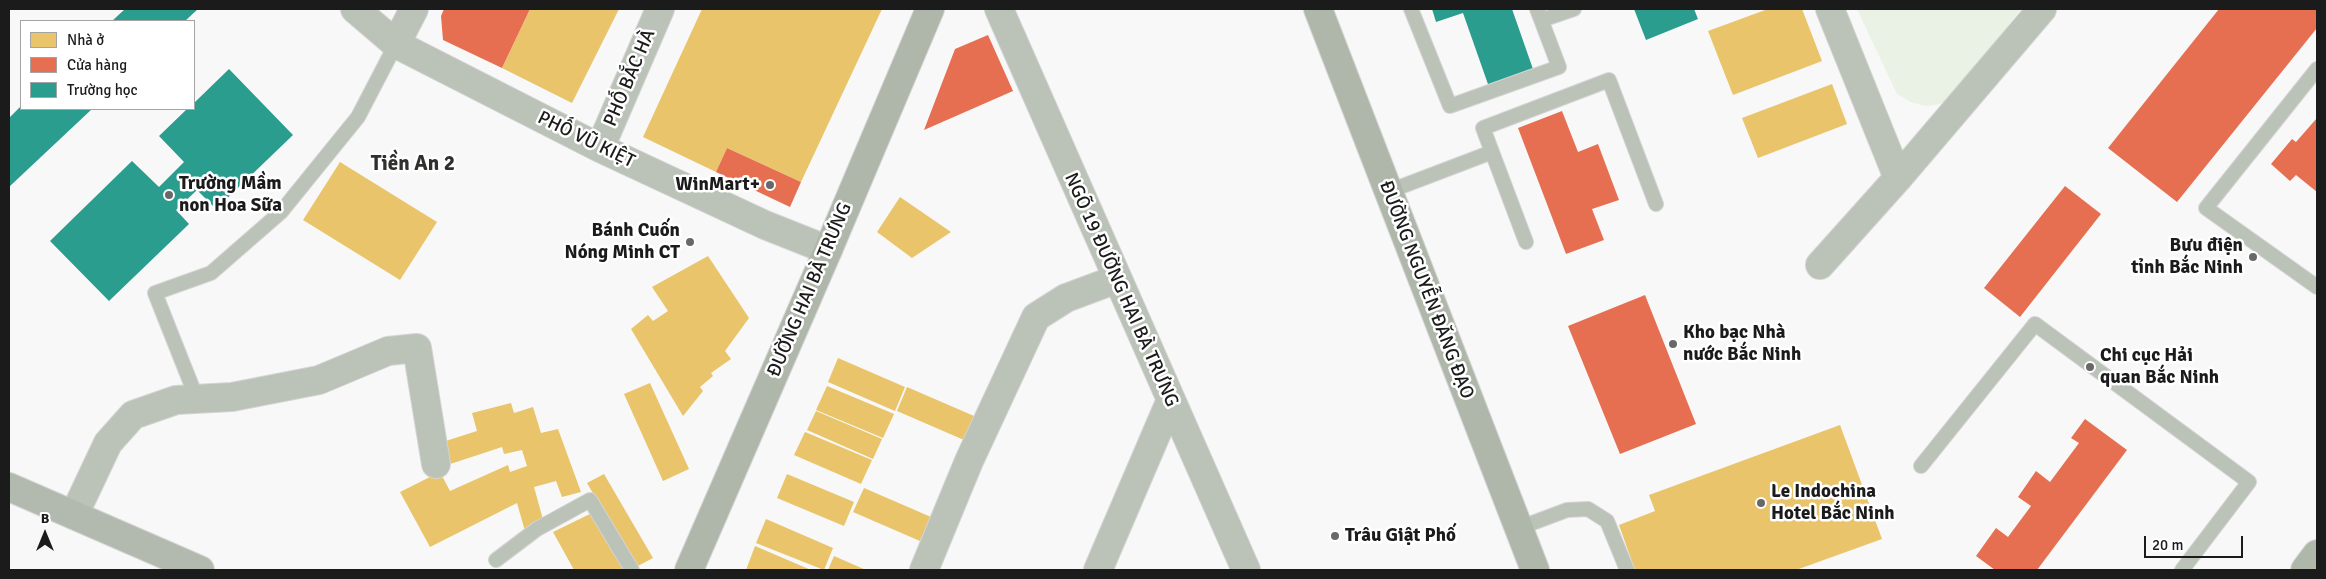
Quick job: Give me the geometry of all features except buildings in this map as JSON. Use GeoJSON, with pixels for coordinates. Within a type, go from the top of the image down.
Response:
{"type":"FeatureCollection","features":[{"type":"Feature","properties":{"kind":"main road","name":"ĐƯỜNG HAI BÀ TRƯNG"},"geometry":{"type":"LineString","coordinates":[[688,570],[828,250],[930,9]]}},
{"type":"Feature","properties":{"kind":"main road","name":"ĐƯỜNG NGUYỄN ĐĂNG ĐẠO"},"geometry":{"type":"LineString","coordinates":[[1318,9],[1535,570]]}},
{"type":"Feature","properties":{"kind":"main road"},"geometry":{"type":"LineString","coordinates":[[9,486],[200,570]]}},
{"type":"Feature","properties":{"kind":"main road"},"geometry":{"type":"LineString","coordinates":[[2305,570],[2317,554]]}},
{"type":"Feature","properties":{"kind":"street","name":"PHỐ VŨ KIỆT"},"geometry":{"type":"LineString","coordinates":[[355,9],[396,44],[600,148],[765,225],[828,250]]}},
{"type":"Feature","properties":{"kind":"street"},"geometry":{"type":"LineString","coordinates":[[396,44],[414,9]]}},
{"type":"Feature","properties":{"kind":"street","name":"PHỐ BẮC HÀ"},"geometry":{"type":"LineString","coordinates":[[600,148],[660,9]]}},
{"type":"Feature","properties":{"kind":"street","name":"NGÕ 19 ĐƯỜNG HAI BÀ TRƯNG"},"geometry":{"type":"LineString","coordinates":[[999,9],[1170,402],[1246,570]]}},
{"type":"Feature","properties":{"kind":"street"},"geometry":{"type":"LineString","coordinates":[[1830,9],[1898,178]]}},
{"type":"Feature","properties":{"kind":"street"},"geometry":{"type":"LineString","coordinates":[[1820,265],[1898,178],[2042,9]]}},
{"type":"Feature","properties":{"kind":"street"},"geometry":{"type":"LineString","coordinates":[[924,570],[969,461],[1036,317],[1066,298],[1117,279]]}},
{"type":"Feature","properties":{"kind":"street"},"geometry":{"type":"LineString","coordinates":[[74,515],[108,443],[133,415],[176,400],[232,397],[319,380],[388,351],[417,348],[436,464]]}},
{"type":"Feature","properties":{"kind":"street"},"geometry":{"type":"LineString","coordinates":[[1098,570],[1170,402]]}},
{"type":"Feature","properties":{"kind":"lane"},"geometry":{"type":"LineString","coordinates":[[1411,9],[1450,106],[1559,67],[1540,15],[1574,9]]}},
{"type":"Feature","properties":{"kind":"lane"},"geometry":{"type":"LineString","coordinates":[[197,399],[154,293],[211,272],[281,212],[358,117],[396,44]]}},
{"type":"Feature","properties":{"kind":"lane"},"geometry":{"type":"LineString","coordinates":[[2317,69],[2206,208],[2317,287]]}},
{"type":"Feature","properties":{"kind":"lane"},"geometry":{"type":"LineString","coordinates":[[1526,242],[1483,128],[1609,80],[1656,204]]}},
{"type":"Feature","properties":{"kind":"lane"},"geometry":{"type":"LineString","coordinates":[[1388,192],[1492,152]]}},
{"type":"Feature","properties":{"kind":"lane"},"geometry":{"type":"LineString","coordinates":[[1920,466],[2035,324],[2249,482],[2182,570]]}},
{"type":"Feature","properties":{"kind":"lane"},"geometry":{"type":"LineString","coordinates":[[496,560],[537,529],[590,500],[632,570]]}},
{"type":"Feature","properties":{"kind":"lane"},"geometry":{"type":"LineString","coordinates":[[1519,528],[1567,510],[1588,509],[1607,521],[1627,570]]}},
{"type":"Feature","properties":{"kind":"shaded area"},"geometry":{"type":"Polygon","coordinates":[[[1857,9],[2021,9],[1947,101],[1925,106],[1911,102],[1897,94],[1857,9]]]}},
{"type":"Feature","properties":{"kind":"place","name":"WinMart+"},"geometry":{"type":"Point","coordinates":[770,185]}},
{"type":"Feature","properties":{"kind":"place","name":"Trường Mầm non Hoa Sữa"},"geometry":{"type":"Point","coordinates":[169,195]}},
{"type":"Feature","properties":{"kind":"place","name":"Bánh Cuốn Nóng Minh CT"},"geometry":{"type":"Point","coordinates":[690,242]}},
{"type":"Feature","properties":{"kind":"place","name":"Bưu điện tỉnh Bắc Ninh"},"geometry":{"type":"Point","coordinates":[2253,257]}},
{"type":"Feature","properties":{"kind":"place","name":"Kho bạc Nhà nước Bắc Ninh"},"geometry":{"type":"Point","coordinates":[1673,344]}},
{"type":"Feature","properties":{"kind":"place","name":"Chi cục Hải quan Bắc Ninh"},"geometry":{"type":"Point","coordinates":[2090,367]}},
{"type":"Feature","properties":{"kind":"place","name":"Le Indochina Hotel Bắc Ninh"},"geometry":{"type":"Point","coordinates":[1761,503]}},
{"type":"Feature","properties":{"kind":"place","name":"Trâu Giật Phố"},"geometry":{"type":"Point","coordinates":[1335,536]}},
{"type":"Feature","properties":{"kind":"district","name":"Tiền An 2"},"geometry":{"type":"Point","coordinates":[413,164]}}]}
